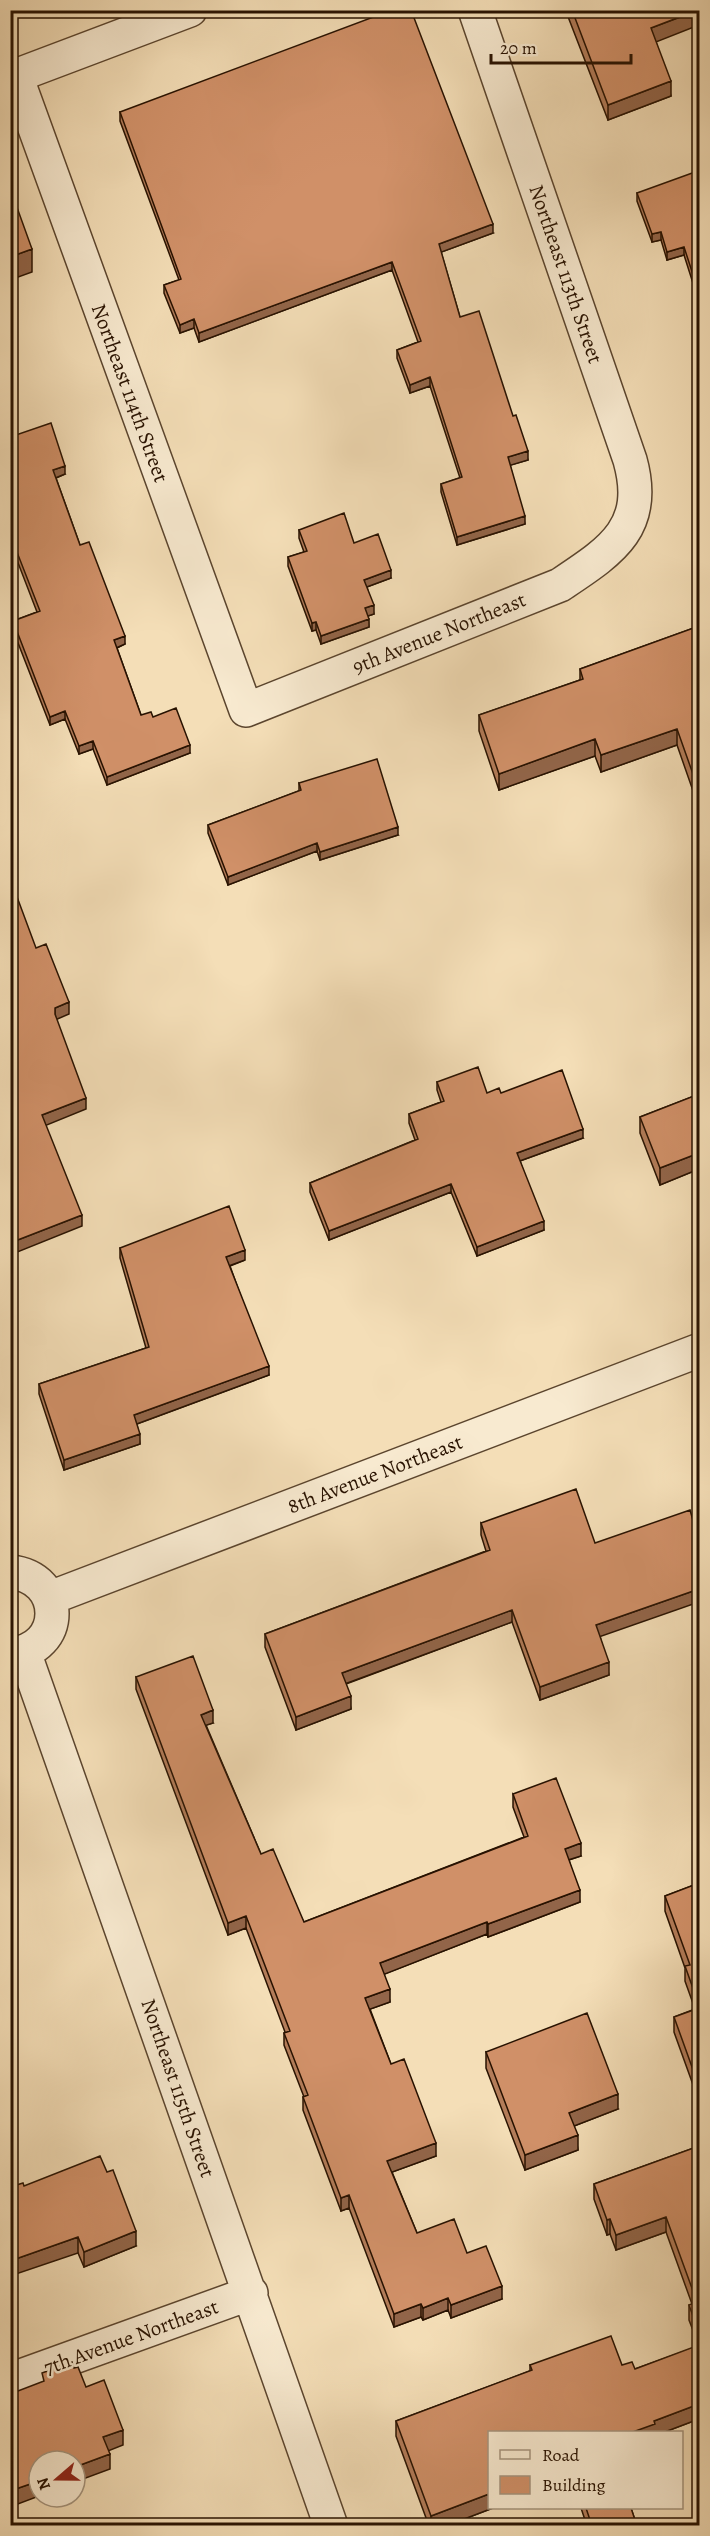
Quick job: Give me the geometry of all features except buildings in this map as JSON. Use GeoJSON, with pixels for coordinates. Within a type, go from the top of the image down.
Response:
{"type":"FeatureCollection","features":[{"type":"Feature","properties":{"kind":"street"},"geometry":{"type":"LineString","coordinates":[[13,77],[124,22],[190,10]]}},
{"type":"Feature","properties":{"kind":"street","name":"Northeast 113th Street"},"geometry":{"type":"LineString","coordinates":[[475,10],[636,481],[636,497],[631,520],[619,538]]}},
{"type":"Feature","properties":{"kind":"street","name":"Northeast 114th Street"},"geometry":{"type":"LineString","coordinates":[[13,77],[246,710]]}},
{"type":"Feature","properties":{"kind":"street","name":"9th Avenue Northeast"},"geometry":{"type":"LineString","coordinates":[[246,710],[560,585],[605,555],[619,538]]}},
{"type":"Feature","properties":{"kind":"street","name":"8th Avenue Northeast"},"geometry":{"type":"LineString","coordinates":[[50,1598],[699,1350]]}},
{"type":"Feature","properties":{"kind":"street"},"geometry":{"type":"LineString","coordinates":[[10,1572],[28,1576],[37,1582],[50,1598],[52,1620],[48,1631],[34,1647],[17,1653]]}},
{"type":"Feature","properties":{"kind":"street","name":"Northeast 115th Street"},"geometry":{"type":"LineString","coordinates":[[17,1653],[250,2293],[331,2526]]}},
{"type":"Feature","properties":{"kind":"street","name":"7th Avenue Northeast"},"geometry":{"type":"LineString","coordinates":[[10,2380],[250,2293]]}}]}
